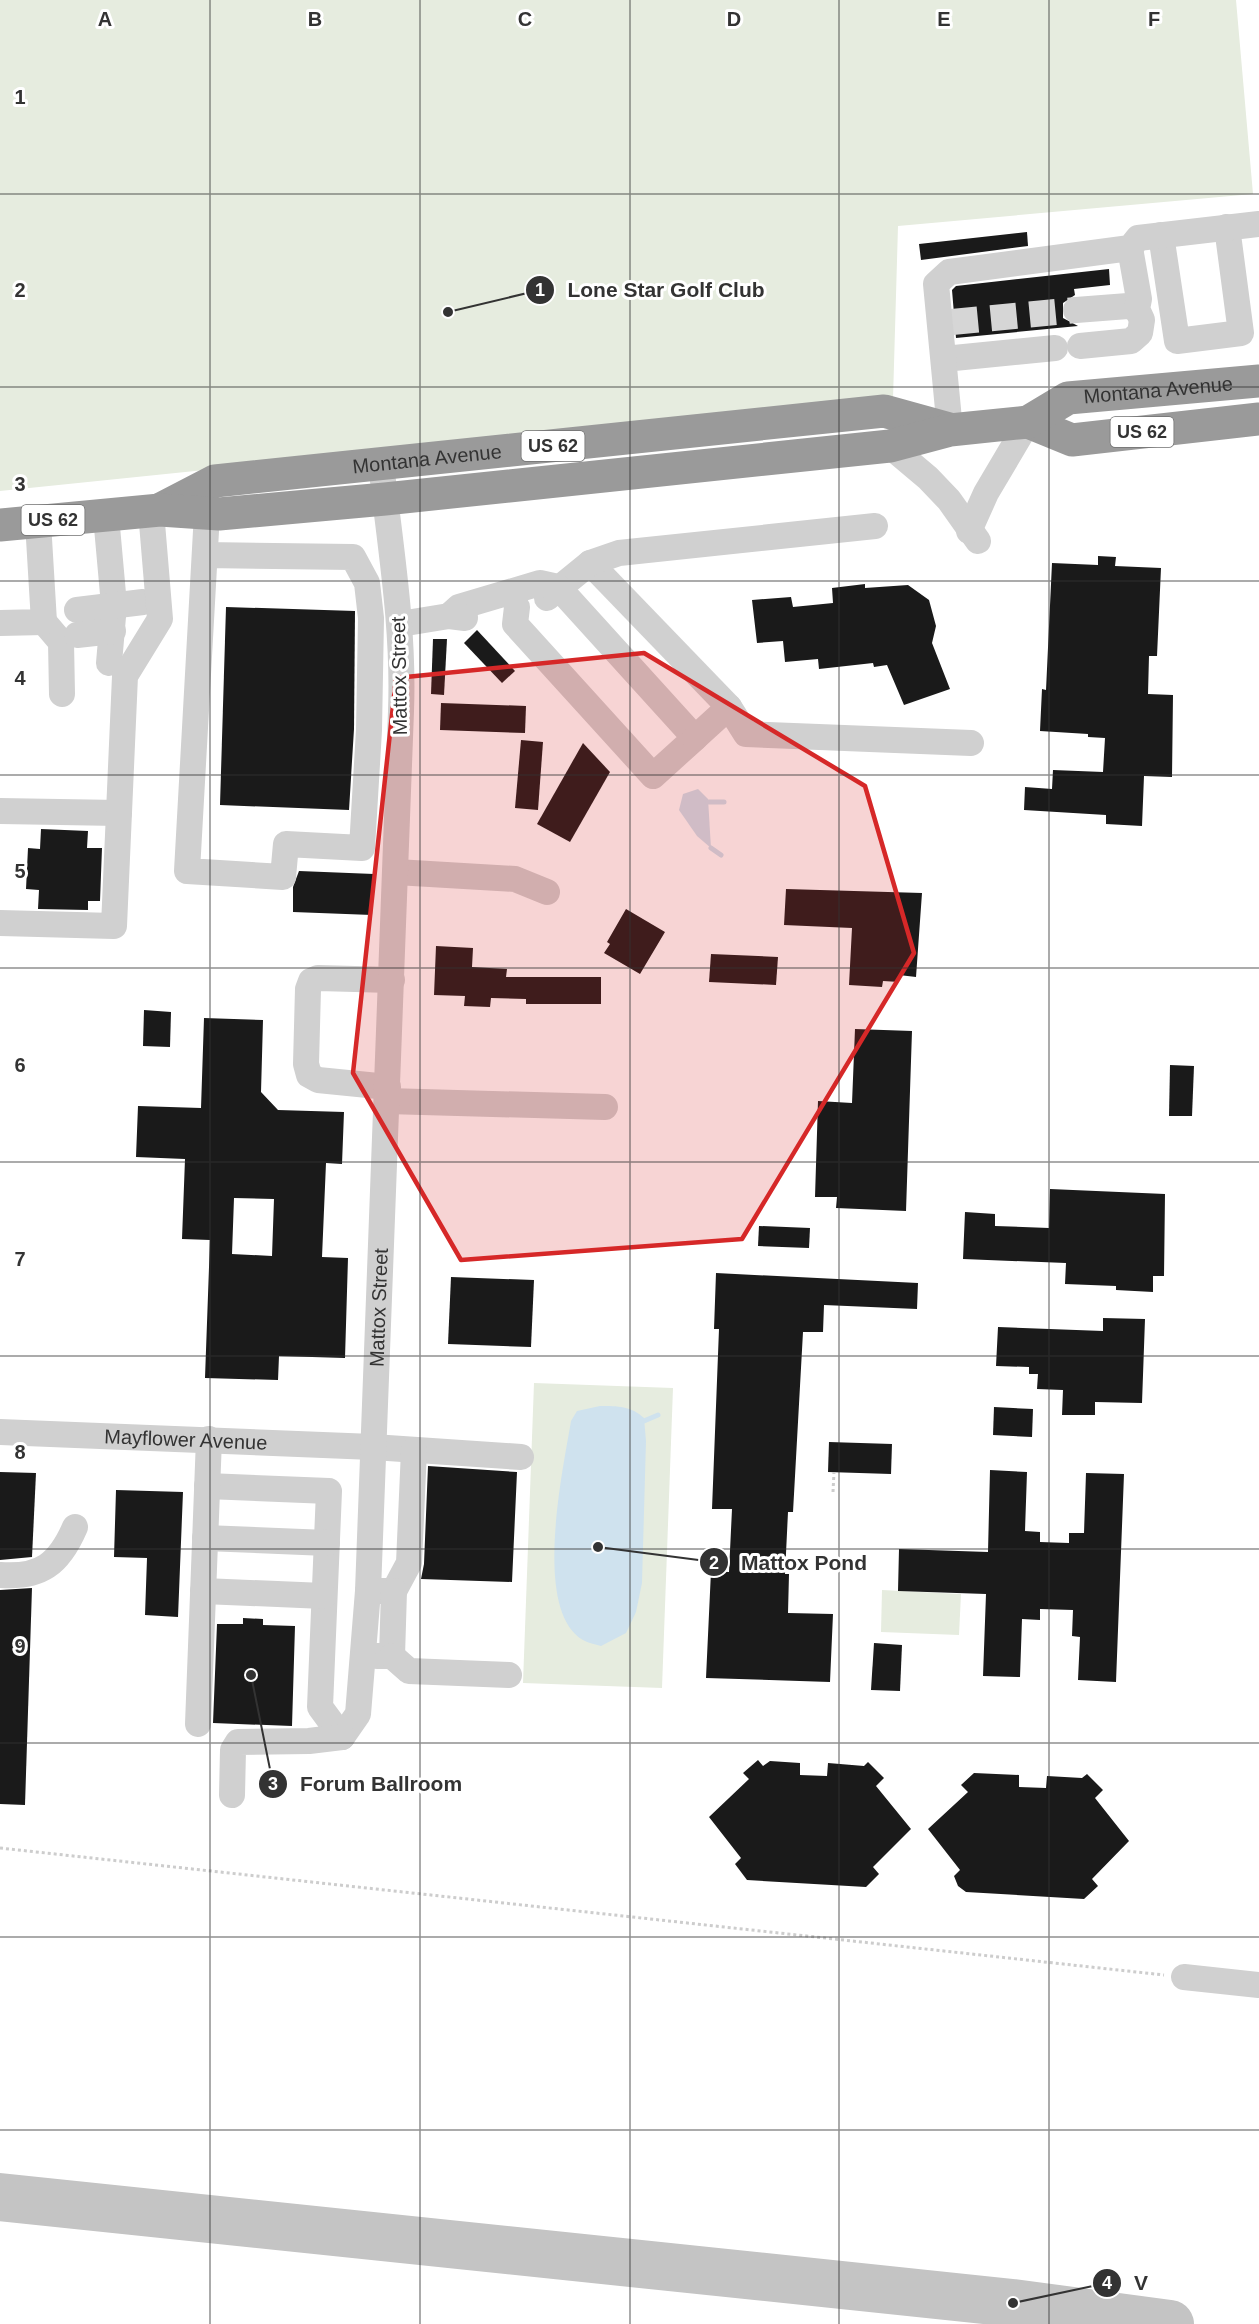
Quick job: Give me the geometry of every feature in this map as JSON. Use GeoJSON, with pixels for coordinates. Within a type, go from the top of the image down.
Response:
{"type":"FeatureCollection","features":[{"type":"Feature","properties":{"kind":"highway","name":"Montana Avenue"},"geometry":{"type":"LineString","coordinates":[[1028,422],[1068,398],[1259,381]]}},
{"type":"Feature","properties":{"kind":"highway","name":"Montana Avenue"},"geometry":{"type":"LineString","coordinates":[[162,508],[215,482],[884,411],[940,427]]}},
{"type":"Feature","properties":{"kind":"highway","name":"Montana Avenue"},"geometry":{"type":"LineString","coordinates":[[0,525],[106,516],[162,508],[207,513],[384,490],[890,446],[940,427],[1028,422],[1072,440],[1259,419]]}},
{"type":"Feature","properties":{"kind":"highway"},"geometry":{"type":"LineString","coordinates":[[162,508],[384,490],[940,427]]}},
{"type":"Feature","properties":{"kind":"street"},"geometry":{"type":"LineString","coordinates":[[940,427],[946,322],[936,284],[949,272],[1130,248],[1138,238],[1259,224]]}},
{"type":"Feature","properties":{"kind":"street"},"geometry":{"type":"LineString","coordinates":[[1161,235],[1176,341],[1241,333],[1227,227]]}},
{"type":"Feature","properties":{"kind":"street"},"geometry":{"type":"LineString","coordinates":[[944,359],[1131,341],[1140,333],[1142,320],[1137,309],[1139,299],[1130,248]]}},
{"type":"Feature","properties":{"kind":"street"},"geometry":{"type":"LineString","coordinates":[[1076,310],[1128,306],[1137,309]]}},
{"type":"Feature","properties":{"kind":"street"},"geometry":{"type":"LineString","coordinates":[[890,446],[928,478],[949,500],[974,536],[986,493],[1028,422]]}},
{"type":"Feature","properties":{"kind":"street","name":"Mattox Street"},"geometry":{"type":"LineString","coordinates":[[342,1737],[358,1714],[368,1591],[396,872],[402,678],[400,624],[384,490]]}},
{"type":"Feature","properties":{"kind":"street"},"geometry":{"type":"LineString","coordinates":[[0,923],[114,926],[125,676],[160,619],[162,508]]}},
{"type":"Feature","properties":{"kind":"street"},"geometry":{"type":"LineString","coordinates":[[205,555],[353,557],[367,582],[371,618],[369,730],[362,848],[286,844],[284,877],[187,871],[207,513]]}},
{"type":"Feature","properties":{"kind":"street"},"geometry":{"type":"LineString","coordinates":[[106,516],[114,606],[110,663]]}},
{"type":"Feature","properties":{"kind":"street"},"geometry":{"type":"LineString","coordinates":[[38,522],[44,622],[62,642],[62,694]]}},
{"type":"Feature","properties":{"kind":"street"},"geometry":{"type":"LineString","coordinates":[[400,624],[448,616],[464,619],[545,600],[558,586],[590,563],[619,553],[875,526]]}},
{"type":"Feature","properties":{"kind":"street"},"geometry":{"type":"LineString","coordinates":[[590,563],[729,707],[746,734],[971,743]]}},
{"type":"Feature","properties":{"kind":"street"},"geometry":{"type":"LineString","coordinates":[[448,616],[459,607],[540,583],[558,586],[695,738]]}},
{"type":"Feature","properties":{"kind":"street"},"geometry":{"type":"LineString","coordinates":[[113,631],[77,623],[114,606],[143,602]]}},
{"type":"Feature","properties":{"kind":"street"},"geometry":{"type":"LineString","coordinates":[[517,607],[515,624],[654,776],[729,707]]}},
{"type":"Feature","properties":{"kind":"street"},"geometry":{"type":"LineString","coordinates":[[0,623],[44,622]]}},
{"type":"Feature","properties":{"kind":"street"},"geometry":{"type":"LineString","coordinates":[[0,824],[0,811],[119,813]]}},
{"type":"Feature","properties":{"kind":"street"},"geometry":{"type":"LineString","coordinates":[[396,872],[514,879],[547,892]]}},
{"type":"Feature","properties":{"kind":"street"},"geometry":{"type":"LineString","coordinates":[[392,980],[318,978],[311,981],[308,989],[306,1065],[309,1075],[318,1080],[387,1094],[605,1107]]}},
{"type":"Feature","properties":{"kind":"street","name":"Mayflower Avenue"},"geometry":{"type":"LineString","coordinates":[[0,1432],[209,1439],[521,1457]]}},
{"type":"Feature","properties":{"kind":"street"},"geometry":{"type":"LineString","coordinates":[[198,1724],[209,1439]]}},
{"type":"Feature","properties":{"kind":"street"},"geometry":{"type":"LineString","coordinates":[[392,1656],[394,1591],[409,1563],[414,1450]]}},
{"type":"Feature","properties":{"kind":"street"},"geometry":{"type":"LineString","coordinates":[[207,1486],[329,1491],[320,1707],[342,1737],[309,1741],[238,1742],[233,1750],[232,1795]]}},
{"type":"Feature","properties":{"kind":"street"},"geometry":{"type":"LineString","coordinates":[[0,1575],[30,1574],[44,1569],[66,1548],[75,1527]]}},
{"type":"Feature","properties":{"kind":"street"},"geometry":{"type":"LineString","coordinates":[[205,1538],[327,1543]]}},
{"type":"Feature","properties":{"kind":"street"},"geometry":{"type":"LineString","coordinates":[[203,1591],[324,1596]]}},
{"type":"Feature","properties":{"kind":"street"},"geometry":{"type":"LineString","coordinates":[[368,1591],[394,1591]]}},
{"type":"Feature","properties":{"kind":"street"},"geometry":{"type":"LineString","coordinates":[[363,1656],[392,1656],[402,1666],[416,1672],[509,1675]]}},
{"type":"Feature","properties":{"kind":"street"},"geometry":{"type":"LineString","coordinates":[[1184,1977],[1259,1985]]}},
{"type":"Feature","properties":{"kind":"path"},"geometry":{"type":"LineString","coordinates":[[833,1492],[834,1472]]}},
{"type":"Feature","properties":{"kind":"path"},"geometry":{"type":"LineString","coordinates":[[0,1848],[1184,1977]]}},
{"type":"Feature","properties":{"kind":"highlighted area"},"geometry":{"type":"Polygon","coordinates":[[[644,653],[865,786],[914,953],[742,1239],[461,1260],[353,1073],[396,678],[644,653]]]}},
{"type":"Feature","properties":{"kind":"shaded area"},"geometry":{"type":"Polygon","coordinates":[[[0,0],[1236,0],[1253,194],[898,226],[893,399],[0,491],[0,0]]]}},
{"type":"Feature","properties":{"kind":"shaded area"},"geometry":{"type":"Polygon","coordinates":[[[534,1383],[673,1388],[662,1688],[523,1683],[534,1383]]]}},
{"type":"Feature","properties":{"kind":"shaded area"},"geometry":{"type":"Polygon","coordinates":[[[882,1590],[961,1594],[959,1635],[881,1632],[882,1590]]]}},
{"type":"Feature","properties":{"kind":"water"},"geometry":{"type":"Polygon","coordinates":[[[698,789],[708,799],[711,848],[697,836],[679,810],[683,794],[698,789]]]}},
{"type":"Feature","properties":{"kind":"water"},"geometry":{"type":"Polygon","coordinates":[[[600,1406],[624,1408],[639,1414],[644,1418],[646,1441],[642,1583],[636,1612],[626,1633],[601,1646],[583,1640],[568,1624],[558,1600],[555,1570],[558,1504],[571,1421],[577,1411],[600,1406]]]}},
{"type":"Feature","properties":{"kind":"building"},"geometry":{"type":"Polygon","coordinates":[[[1027,232],[1028,246],[921,260],[919,244],[1027,232]]]}},
{"type":"Feature","properties":{"kind":"building"},"geometry":{"type":"Polygon","coordinates":[[[1109,269],[1110,285],[1074,289],[1075,295],[1063,303],[1063,318],[1078,326],[956,338],[952,290],[956,286],[1109,269]]]}},
{"type":"Feature","properties":{"kind":"building"},"geometry":{"type":"Polygon","coordinates":[[[1098,556],[1116,557],[1115,566],[1161,568],[1157,656],[1149,656],[1148,694],[1173,695],[1172,777],[1144,776],[1142,826],[1106,824],[1106,815],[1024,810],[1025,787],[1052,789],[1053,770],[1103,772],[1105,738],[1088,737],[1088,734],[1040,731],[1042,689],[1046,690],[1052,563],[1098,565],[1098,556]]]}},
{"type":"Feature","properties":{"kind":"building"},"geometry":{"type":"Polygon","coordinates":[[[865,584],[865,588],[908,585],[929,600],[936,626],[932,643],[950,689],[904,705],[887,665],[874,667],[873,663],[819,669],[818,659],[785,662],[783,641],[757,643],[752,600],[791,597],[793,607],[833,603],[832,588],[865,584]]]}},
{"type":"Feature","properties":{"kind":"building"},"geometry":{"type":"Polygon","coordinates":[[[226,607],[355,611],[354,729],[349,810],[220,805],[226,607]]]}},
{"type":"Feature","properties":{"kind":"building"},"geometry":{"type":"Polygon","coordinates":[[[477,630],[515,671],[502,683],[464,643],[477,630]]]}},
{"type":"Feature","properties":{"kind":"building"},"geometry":{"type":"Polygon","coordinates":[[[433,639],[447,639],[444,695],[431,694],[433,639]]]}},
{"type":"Feature","properties":{"kind":"building"},"geometry":{"type":"Polygon","coordinates":[[[441,703],[526,706],[525,733],[440,730],[441,703]]]}},
{"type":"Feature","properties":{"kind":"building"},"geometry":{"type":"Polygon","coordinates":[[[521,740],[543,742],[538,810],[515,808],[521,740]]]}},
{"type":"Feature","properties":{"kind":"building"},"geometry":{"type":"Polygon","coordinates":[[[583,743],[610,772],[570,842],[537,824],[583,743]]]}},
{"type":"Feature","properties":{"kind":"building"},"geometry":{"type":"Polygon","coordinates":[[[41,829],[88,831],[87,848],[102,848],[100,901],[88,901],[88,910],[38,909],[39,890],[26,889],[28,848],[40,849],[41,829]]]}},
{"type":"Feature","properties":{"kind":"building"},"geometry":{"type":"Polygon","coordinates":[[[299,871],[374,874],[372,915],[293,912],[293,887],[299,871]]]}},
{"type":"Feature","properties":{"kind":"building"},"geometry":{"type":"Polygon","coordinates":[[[786,889],[922,893],[916,977],[899,975],[899,982],[883,981],[882,987],[849,985],[852,928],[784,925],[786,889]]]}},
{"type":"Feature","properties":{"kind":"building"},"geometry":{"type":"Polygon","coordinates":[[[626,909],[665,932],[640,974],[604,953],[610,944],[607,942],[626,909]]]}},
{"type":"Feature","properties":{"kind":"building"},"geometry":{"type":"Polygon","coordinates":[[[436,946],[473,948],[472,967],[507,969],[506,977],[601,977],[601,1004],[526,1004],[526,999],[491,998],[490,1007],[464,1006],[465,996],[434,995],[436,946]]]}},
{"type":"Feature","properties":{"kind":"building"},"geometry":{"type":"Polygon","coordinates":[[[711,954],[778,957],[776,985],[709,982],[711,954]]]}},
{"type":"Feature","properties":{"kind":"building"},"geometry":{"type":"Polygon","coordinates":[[[144,1010],[171,1012],[170,1047],[143,1046],[144,1010]]]}},
{"type":"Feature","properties":{"kind":"building"},"geometry":{"type":"Polygon","coordinates":[[[204,1018],[263,1020],[261,1092],[278,1110],[344,1112],[342,1164],[326,1163],[322,1257],[348,1258],[345,1358],[279,1356],[278,1380],[205,1378],[210,1240],[182,1239],[185,1159],[136,1157],[138,1106],[201,1108],[204,1018]],[[234,1198],[232,1254],[272,1256],[274,1199],[234,1198]]]}},
{"type":"Feature","properties":{"kind":"building"},"geometry":{"type":"Polygon","coordinates":[[[855,1029],[912,1031],[906,1211],[836,1208],[837,1197],[815,1197],[818,1101],[852,1103],[855,1029]]]}},
{"type":"Feature","properties":{"kind":"building"},"geometry":{"type":"Polygon","coordinates":[[[1170,1065],[1194,1066],[1192,1116],[1169,1116],[1170,1065]]]}},
{"type":"Feature","properties":{"kind":"building"},"geometry":{"type":"Polygon","coordinates":[[[1050,1189],[1165,1194],[1164,1276],[1153,1276],[1153,1292],[1116,1290],[1116,1286],[1065,1284],[1066,1263],[963,1259],[965,1212],[995,1214],[995,1226],[1049,1228],[1050,1189]]]}},
{"type":"Feature","properties":{"kind":"building"},"geometry":{"type":"Polygon","coordinates":[[[759,1226],[810,1228],[809,1248],[758,1246],[759,1226]]]}},
{"type":"Feature","properties":{"kind":"building"},"geometry":{"type":"Polygon","coordinates":[[[716,1273],[918,1283],[917,1309],[824,1305],[823,1332],[803,1332],[793,1512],[788,1512],[785,1574],[789,1574],[788,1613],[833,1614],[830,1682],[706,1678],[711,1571],[729,1572],[732,1509],[712,1509],[719,1329],[714,1329],[716,1273]]]}},
{"type":"Feature","properties":{"kind":"building"},"geometry":{"type":"Polygon","coordinates":[[[451,1277],[534,1280],[531,1347],[448,1344],[451,1277]]]}},
{"type":"Feature","properties":{"kind":"building"},"geometry":{"type":"Polygon","coordinates":[[[1103,1318],[1145,1319],[1142,1403],[1095,1402],[1095,1415],[1062,1415],[1063,1390],[1037,1389],[1038,1374],[1029,1374],[1029,1367],[996,1366],[998,1327],[1103,1331],[1103,1318]]]}},
{"type":"Feature","properties":{"kind":"building"},"geometry":{"type":"Polygon","coordinates":[[[994,1407],[1033,1409],[1032,1437],[993,1435],[994,1407]]]}},
{"type":"Feature","properties":{"kind":"building"},"geometry":{"type":"Polygon","coordinates":[[[829,1442],[892,1444],[891,1474],[828,1472],[829,1442]]]}},
{"type":"Feature","properties":{"kind":"building"},"geometry":{"type":"Polygon","coordinates":[[[428,1466],[517,1472],[512,1582],[421,1579],[424,1564],[428,1466]]]}},
{"type":"Feature","properties":{"kind":"building"},"geometry":{"type":"Polygon","coordinates":[[[990,1470],[1027,1472],[1025,1531],[1040,1532],[1040,1542],[1069,1543],[1069,1533],[1084,1533],[1086,1473],[1124,1474],[1116,1682],[1078,1680],[1080,1637],[1072,1636],[1073,1610],[1040,1609],[1040,1620],[1022,1619],[1020,1677],[983,1676],[986,1594],[898,1591],[899,1549],[988,1552],[990,1470]]]}},
{"type":"Feature","properties":{"kind":"building"},"geometry":{"type":"Polygon","coordinates":[[[0,1472],[36,1473],[32,1557],[0,1560],[0,1472]]]}},
{"type":"Feature","properties":{"kind":"building"},"geometry":{"type":"Polygon","coordinates":[[[116,1490],[183,1492],[178,1617],[145,1615],[147,1558],[114,1557],[116,1490]]]}},
{"type":"Feature","properties":{"kind":"building"},"geometry":{"type":"Polygon","coordinates":[[[32,1588],[25,1805],[0,1804],[0,1590],[32,1588]]]}},
{"type":"Feature","properties":{"kind":"building"},"geometry":{"type":"Polygon","coordinates":[[[243,1618],[263,1619],[263,1625],[295,1626],[292,1726],[213,1723],[217,1624],[243,1624],[243,1618]]]}},
{"type":"Feature","properties":{"kind":"building"},"geometry":{"type":"Polygon","coordinates":[[[874,1643],[902,1645],[900,1691],[871,1690],[874,1643]]]}},
{"type":"Feature","properties":{"kind":"building"},"geometry":{"type":"Polygon","coordinates":[[[758,1760],[763,1766],[770,1761],[800,1763],[800,1775],[827,1776],[828,1763],[864,1766],[868,1762],[884,1778],[876,1786],[911,1829],[873,1867],[879,1874],[866,1887],[747,1880],[735,1864],[741,1858],[709,1817],[749,1779],[743,1773],[758,1760]]]}},
{"type":"Feature","properties":{"kind":"building"},"geometry":{"type":"Polygon","coordinates":[[[974,1773],[1019,1775],[1019,1787],[1046,1788],[1047,1776],[1082,1778],[1087,1774],[1103,1790],[1095,1798],[1129,1841],[1092,1879],[1098,1886],[1084,1899],[966,1892],[958,1886],[954,1876],[960,1870],[928,1829],[968,1792],[961,1785],[974,1773]]]}},
{"type":"Feature","properties":{"kind":"waterway"},"geometry":{"type":"LineString","coordinates":[[708,802],[724,802]]}},
{"type":"Feature","properties":{"kind":"waterway"},"geometry":{"type":"LineString","coordinates":[[711,848],[721,855]]}},
{"type":"Feature","properties":{"kind":"waterway"},"geometry":{"type":"LineString","coordinates":[[644,1421],[658,1415]]}},
{"type":"Feature","properties":{"kind":"taxiway"},"geometry":{"type":"LineString","coordinates":[[0,2197],[1013,2303],[1170,2324]]}},
{"type":"Feature","properties":{"kind":"tunnel"},"geometry":{"type":"LineString","coordinates":[[952,322],[1076,310]]}},
{"type":"Feature","properties":{"kind":"place","name":"Lone Star Golf Club"},"geometry":{"type":"Point","coordinates":[448,312]}},
{"type":"Feature","properties":{"kind":"place","name":"Mattox Pond"},"geometry":{"type":"Point","coordinates":[598,1547]}},
{"type":"Feature","properties":{"kind":"place","name":"Forum Ballroom"},"geometry":{"type":"Point","coordinates":[251,1675]}},
{"type":"Feature","properties":{"kind":"place","name":"V"},"geometry":{"type":"Point","coordinates":[1013,2303]}}]}
